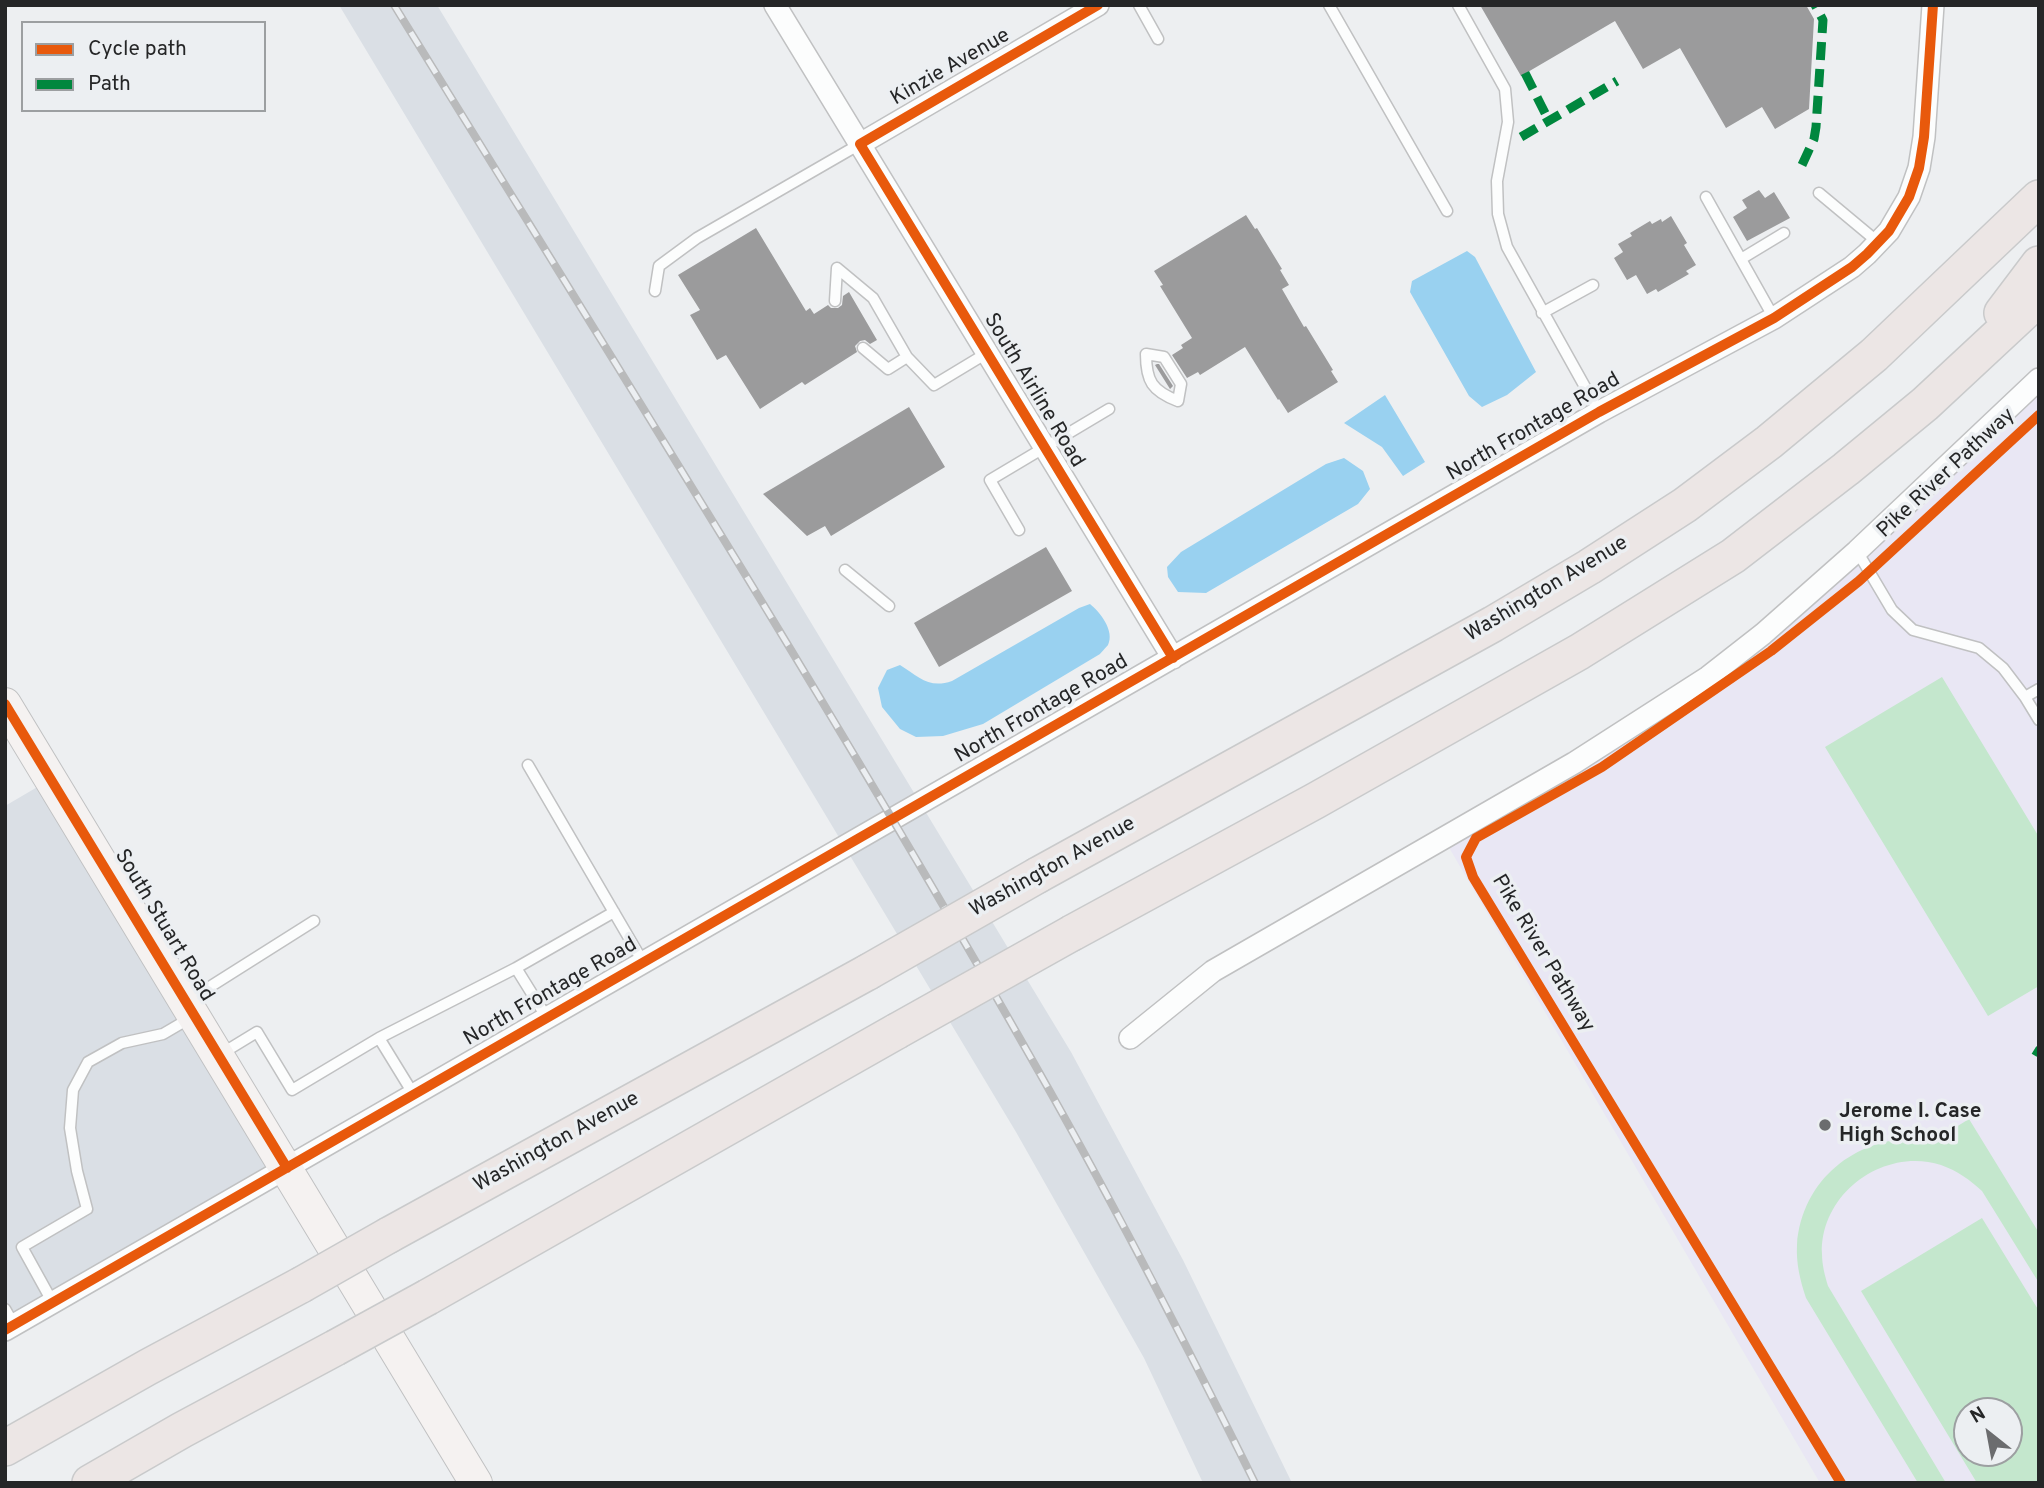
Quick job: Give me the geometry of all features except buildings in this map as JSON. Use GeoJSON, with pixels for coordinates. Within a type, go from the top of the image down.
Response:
{"type":"FeatureCollection","features":[{"type":"Feature","properties":{"kind":"main road","name":"Washington Avenue"},"geometry":{"type":"LineString","coordinates":[[5,1448],[1493,624],[1589,567],[1685,505],[1769,442],[1874,355],[2039,198]]}},
{"type":"Feature","properties":{"kind":"main road"},"geometry":{"type":"LineString","coordinates":[[1964,368],[2039,264]]}},
{"type":"Feature","properties":{"kind":"main road"},"geometry":{"type":"LineString","coordinates":[[90,1483],[428,1297],[897,1031],[1579,652],[1733,556],[1925,404],[2039,298]]}},
{"type":"Feature","properties":{"kind":"main road"},"geometry":{"type":"LineString","coordinates":[[111,1483],[183,1430]]}},
{"type":"Feature","properties":{"kind":"street","name":"South Airline Road"},"geometry":{"type":"LineString","coordinates":[[775,5],[1173,658]]}},
{"type":"Feature","properties":{"kind":"street","name":"Kinzie Avenue"},"geometry":{"type":"LineString","coordinates":[[859,144],[1098,5]]}},
{"type":"Feature","properties":{"kind":"street","name":"North Frontage Road"},"geometry":{"type":"LineString","coordinates":[[8,1322],[53,1303],[1599,412],[1774,318],[1852,267],[1879,243],[1902,211],[1919,168],[1924,137],[1933,5]]}},
{"type":"Feature","properties":{"kind":"street"},"geometry":{"type":"LineString","coordinates":[[1130,1038],[1213,971],[1562,770],[1708,677],[1763,634],[1857,551],[2039,379]]}},
{"type":"Feature","properties":{"kind":"street","name":"South Stuart Road"},"geometry":{"type":"LineString","coordinates":[[5,704],[476,1483]]}},
{"type":"Feature","properties":{"kind":"lane"},"geometry":{"type":"LineString","coordinates":[[1139,5],[1158,38]]}},
{"type":"Feature","properties":{"kind":"lane"},"geometry":{"type":"LineString","coordinates":[[1329,5],[1447,211]]}},
{"type":"Feature","properties":{"kind":"lane"},"geometry":{"type":"LineString","coordinates":[[1458,5],[1505,89],[1508,122],[1497,181],[1497,214],[1507,247],[1599,412]]}},
{"type":"Feature","properties":{"kind":"lane"},"geometry":{"type":"LineString","coordinates":[[655,291],[659,266],[696,238],[859,144]]}},
{"type":"Feature","properties":{"kind":"lane"},"geometry":{"type":"LineString","coordinates":[[1819,192],[1879,243]]}},
{"type":"Feature","properties":{"kind":"lane"},"geometry":{"type":"LineString","coordinates":[[1706,197],[1774,318]]}},
{"type":"Feature","properties":{"kind":"lane"},"geometry":{"type":"LineString","coordinates":[[1741,259],[1784,233]]}},
{"type":"Feature","properties":{"kind":"lane"},"geometry":{"type":"LineString","coordinates":[[835,301],[837,268],[873,299],[907,358],[934,385],[987,353]]}},
{"type":"Feature","properties":{"kind":"lane"},"geometry":{"type":"LineString","coordinates":[[1542,313],[1593,285]]}},
{"type":"Feature","properties":{"kind":"lane"},"geometry":{"type":"LineString","coordinates":[[863,348],[888,369],[907,358]]}},
{"type":"Feature","properties":{"kind":"lane"},"geometry":{"type":"LineString","coordinates":[[1019,530],[990,480],[1110,408]]}},
{"type":"Feature","properties":{"kind":"lane"},"geometry":{"type":"LineString","coordinates":[[1857,551],[1892,610],[1913,630],[1979,648],[2003,668],[2039,720]]}},
{"type":"Feature","properties":{"kind":"lane"},"geometry":{"type":"LineString","coordinates":[[845,570],[889,606]]}},
{"type":"Feature","properties":{"kind":"lane"},"geometry":{"type":"LineString","coordinates":[[2025,697],[2039,689]]}},
{"type":"Feature","properties":{"kind":"lane"},"geometry":{"type":"LineString","coordinates":[[528,765],[643,962]]}},
{"type":"Feature","properties":{"kind":"lane"},"geometry":{"type":"LineString","coordinates":[[219,1055],[257,1032],[292,1090],[379,1038],[516,968],[614,912]]}},
{"type":"Feature","properties":{"kind":"lane"},"geometry":{"type":"LineString","coordinates":[[53,1303],[22,1247],[87,1209],[70,1128],[73,1090],[88,1062],[122,1043],[163,1034],[190,1009],[314,921]]}},
{"type":"Feature","properties":{"kind":"lane"},"geometry":{"type":"LineString","coordinates":[[516,968],[547,1018]]}},
{"type":"Feature","properties":{"kind":"lane"},"geometry":{"type":"LineString","coordinates":[[379,1038],[414,1095]]}},
{"type":"Feature","properties":{"kind":"shaded area"},"geometry":{"type":"Polygon","coordinates":[[[339,5],[437,5],[1071,1052],[1183,1260],[1292,1483],[1203,1483],[1144,1358],[1016,1132],[339,5]]]}},
{"type":"Feature","properties":{"kind":"shaded area","name":"Jerome I. Case High School"},"geometry":{"type":"Polygon","coordinates":[[[2039,379],[2039,1483],[1820,1483],[1444,839],[1708,677],[2039,379]]]}},
{"type":"Feature","properties":{"kind":"shaded area"},"geometry":{"type":"Polygon","coordinates":[[[51,779],[287,1168],[5,1330],[5,806],[51,779]]]}},
{"type":"Feature","properties":{"kind":"green space"},"geometry":{"type":"Polygon","coordinates":[[[1942,677],[2039,837],[2039,986],[1988,1016],[1825,747],[1942,677]]]}},
{"type":"Feature","properties":{"kind":"green space"},"geometry":{"type":"Polygon","coordinates":[[[1969,1119],[2039,1233],[2039,1283],[1982,1191],[1963,1176],[1941,1165],[1919,1161],[1878,1169],[1859,1180],[1844,1194],[1832,1212],[1824,1232],[1822,1258],[1828,1286],[1946,1483],[1918,1483],[1806,1298],[1799,1272],[1797,1245],[1802,1217],[1814,1192],[1830,1172],[1850,1156],[1874,1145],[1900,1139],[1927,1139],[1954,1144],[1948,1132],[1969,1119]]]}},
{"type":"Feature","properties":{"kind":"green space"},"geometry":{"type":"Polygon","coordinates":[[[1982,1218],[2039,1311],[2039,1483],[1977,1483],[1967,1467],[2023,1467],[2023,1397],[1953,1397],[1953,1443],[1861,1291],[1982,1218]]]}},
{"type":"Feature","properties":{"kind":"water"},"geometry":{"type":"Polygon","coordinates":[[[1467,251],[1475,257],[1536,372],[1507,395],[1482,407],[1469,396],[1410,292],[1412,281],[1467,251]]]}},
{"type":"Feature","properties":{"kind":"water"},"geometry":{"type":"Polygon","coordinates":[[[1385,395],[1425,462],[1403,476],[1382,447],[1344,423],[1385,395]]]}},
{"type":"Feature","properties":{"kind":"water"},"geometry":{"type":"Polygon","coordinates":[[[1344,458],[1363,471],[1370,489],[1358,504],[1206,593],[1178,592],[1168,577],[1167,567],[1181,552],[1326,464],[1344,458]]]}},
{"type":"Feature","properties":{"kind":"water"},"geometry":{"type":"Polygon","coordinates":[[[1090,604],[1102,617],[1110,634],[1108,645],[1102,652],[983,724],[943,736],[916,737],[900,729],[882,707],[878,688],[887,670],[900,665],[930,683],[952,681],[1090,604]]]}},
{"type":"Feature","properties":{"kind":"railway"},"geometry":{"type":"LineString","coordinates":[[394,5],[721,536],[961,937],[1095,1173],[1255,1483]]}},
{"type":"Feature","properties":{"kind":"marked path"},"geometry":{"type":"LineString","coordinates":[[1802,165],[1814,139],[1816,127],[1823,20],[1815,5]]}},
{"type":"Feature","properties":{"kind":"marked path"},"geometry":{"type":"LineString","coordinates":[[1525,73],[1549,121]]}},
{"type":"Feature","properties":{"kind":"marked path"},"geometry":{"type":"LineString","coordinates":[[1521,137],[1617,81]]}},
{"type":"Feature","properties":{"kind":"marked path"},"geometry":{"type":"LineString","coordinates":[[2034,1050],[2039,1053]]}},
{"type":"Feature","properties":{"kind":"cycle path"},"geometry":{"type":"LineString","coordinates":[[1098,5],[860,144],[1173,658]]}},
{"type":"Feature","properties":{"kind":"cycle path"},"geometry":{"type":"LineString","coordinates":[[5,1330],[1599,412],[1774,318],[1852,267],[1889,231],[1909,197],[1919,168],[1924,137],[1933,5]]}},
{"type":"Feature","properties":{"kind":"cycle path","name":"Pike River Pathway"},"geometry":{"type":"LineString","coordinates":[[1841,1483],[1473,877],[1466,857],[1476,838],[1602,767],[1771,651],[1859,581],[2039,415]]}},
{"type":"Feature","properties":{"kind":"cycle path"},"geometry":{"type":"LineString","coordinates":[[5,704],[287,1168]]}},
{"type":"Feature","properties":{"kind":"place","name":"Jerome I. Case High School"},"geometry":{"type":"Point","coordinates":[1825,1125]}}]}
